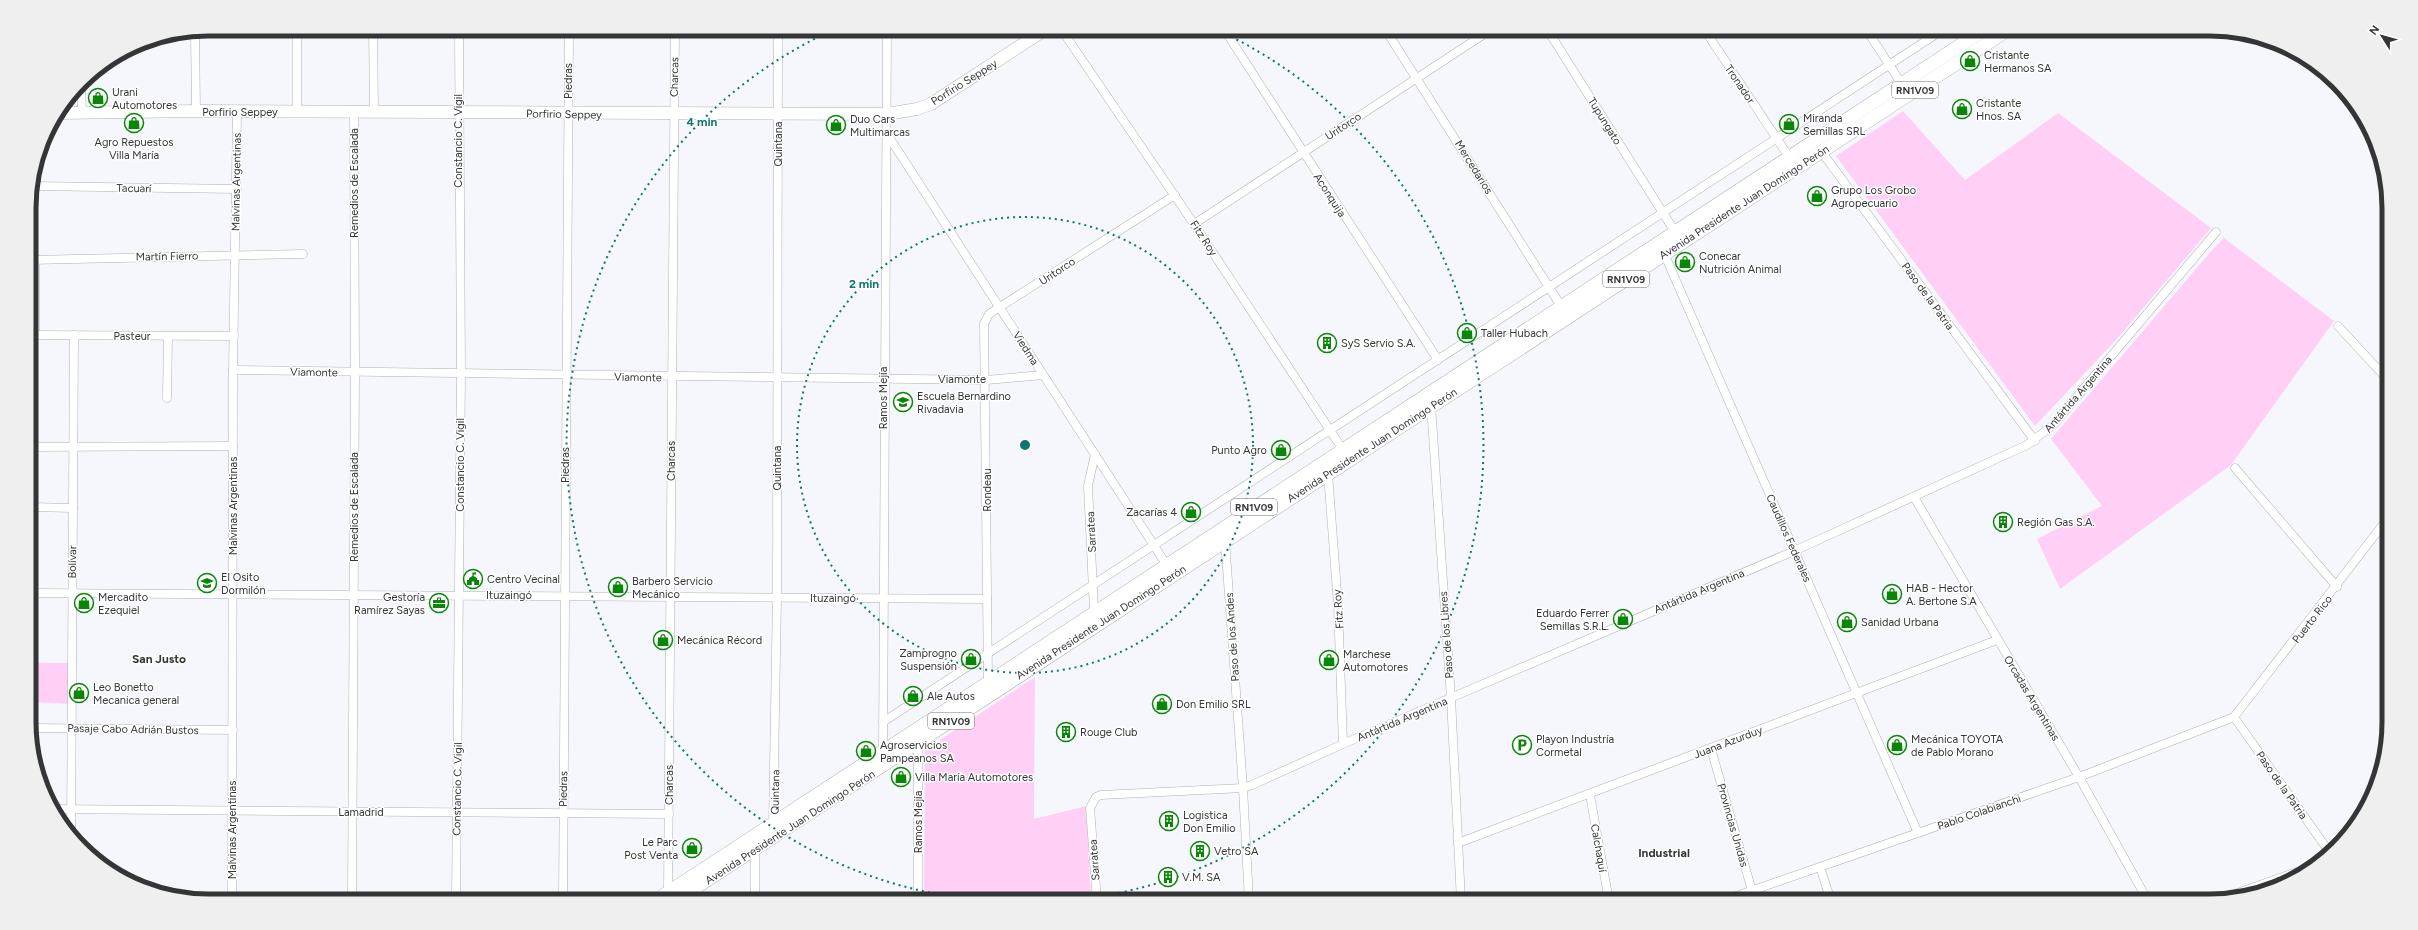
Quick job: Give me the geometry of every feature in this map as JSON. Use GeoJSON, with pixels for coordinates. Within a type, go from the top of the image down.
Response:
{"type":"FeatureCollection","features":[{"type":"Feature","properties":{"kind":"main road","name":"Porfirio Seppey"},"geometry":{"type":"LineString","coordinates":[[65,113],[196,111],[673,115],[887,114],[917,109],[931,104],[1035,36]]}},
{"type":"Feature","properties":{"kind":"main road","name":"Avenida Presidente Juan Domingo Perón"},"geometry":{"type":"LineString","coordinates":[[677,894],[754,850],[884,766],[1225,540],[1431,406],[1662,248],[1675,232],[1974,36]]}},
{"type":"Feature","properties":{"kind":"main road","name":"Avenida Presidente Juan Domingo Perón"},"geometry":{"type":"LineString","coordinates":[[676,894],[774,823],[1094,611],[1343,450],[1561,306],[1662,248],[1821,151],[1998,36]]}},
{"type":"Feature","properties":{"kind":"street"},"geometry":{"type":"LineString","coordinates":[[195,36],[196,111]]}},
{"type":"Feature","properties":{"kind":"street"},"geometry":{"type":"LineString","coordinates":[[297,36],[297,112]]}},
{"type":"Feature","properties":{"kind":"street"},"geometry":{"type":"LineString","coordinates":[[373,36],[374,112]]}},
{"type":"Feature","properties":{"kind":"street","name":"Constancio C. Vigil"},"geometry":{"type":"LineString","coordinates":[[456,894],[461,374],[458,112],[459,36]]}},
{"type":"Feature","properties":{"kind":"street","name":"Piedras"},"geometry":{"type":"LineString","coordinates":[[563,894],[566,596],[565,376],[569,36]]}},
{"type":"Feature","properties":{"kind":"street","name":"Charcas"},"geometry":{"type":"LineString","coordinates":[[672,894],[669,814],[671,377],[675,36]]}},
{"type":"Feature","properties":{"kind":"street","name":"Quintana"},"geometry":{"type":"LineString","coordinates":[[754,850],[774,823],[777,597],[778,36]]}},
{"type":"Feature","properties":{"kind":"street","name":"Ramos Mejía"},"geometry":{"type":"LineString","coordinates":[[884,766],[883,598],[887,36]]}},
{"type":"Feature","properties":{"kind":"street","name":"Fitz Roy"},"geometry":{"type":"LineString","coordinates":[[1065,36],[1175,195],[1343,450]]}},
{"type":"Feature","properties":{"kind":"street","name":"Aconquija"},"geometry":{"type":"LineString","coordinates":[[1228,36],[1438,360]]}},
{"type":"Feature","properties":{"kind":"street","name":"Mercedarios"},"geometry":{"type":"LineString","coordinates":[[1390,36],[1561,306]]}},
{"type":"Feature","properties":{"kind":"street","name":"Uritorco"},"geometry":{"type":"LineString","coordinates":[[1194,224],[1481,36]]}},
{"type":"Feature","properties":{"kind":"street","name":"Tupungato"},"geometry":{"type":"LineString","coordinates":[[1551,36],[1675,232]]}},
{"type":"Feature","properties":{"kind":"street","name":"Tronador"},"geometry":{"type":"LineString","coordinates":[[1709,36],[1789,157]]}},
{"type":"Feature","properties":{"kind":"street"},"geometry":{"type":"LineString","coordinates":[[1871,36],[1902,83]]}},
{"type":"Feature","properties":{"kind":"street"},"geometry":{"type":"LineString","coordinates":[[883,722],[1933,36]]}},
{"type":"Feature","properties":{"kind":"street"},"geometry":{"type":"LineString","coordinates":[[81,91],[82,112]]}},
{"type":"Feature","properties":{"kind":"street","name":"Malvinas Argentinas"},"geometry":{"type":"LineString","coordinates":[[232,894],[233,370],[237,112]]}},
{"type":"Feature","properties":{"kind":"street","name":"Remedios de Escalada"},"geometry":{"type":"LineString","coordinates":[[352,894],[351,812],[355,372],[354,112]]}},
{"type":"Feature","properties":{"kind":"street","name":"Viedma"},"geometry":{"type":"LineString","coordinates":[[886,133],[1166,564]]}},
{"type":"Feature","properties":{"kind":"street","name":"Paso de la Patria"},"geometry":{"type":"LineString","coordinates":[[1821,151],[2034,441]]}},
{"type":"Feature","properties":{"kind":"street","name":"Tacuarí"},"geometry":{"type":"LineString","coordinates":[[37,186],[237,189]]}},
{"type":"Feature","properties":{"kind":"street","name":"Uritorco"},"geometry":{"type":"LineString","coordinates":[[999,308],[1175,195]]}},
{"type":"Feature","properties":{"kind":"street","name":"Antártida Argentina"},"geometry":{"type":"LineString","coordinates":[[1096,797],[1101,795],[1243,788],[1794,551],[2034,441],[2053,425],[2216,232]]}},
{"type":"Feature","properties":{"kind":"street","name":"Caudillos Federales"},"geometry":{"type":"LineString","coordinates":[[1662,248],[1918,833]]}},
{"type":"Feature","properties":{"kind":"street","name":"Martín Fierro"},"geometry":{"type":"LineString","coordinates":[[36,259],[304,254]]}},
{"type":"Feature","properties":{"kind":"street","name":"Rondeau"},"geometry":{"type":"LineString","coordinates":[[988,681],[986,380],[984,324],[989,314],[999,308]]}},
{"type":"Feature","properties":{"kind":"street"},"geometry":{"type":"LineString","coordinates":[[2338,326],[2382,374]]}},
{"type":"Feature","properties":{"kind":"street","name":"Pasteur"},"geometry":{"type":"LineString","coordinates":[[36,335],[234,336]]}},
{"type":"Feature","properties":{"kind":"street","name":"Bolívar"},"geometry":{"type":"LineString","coordinates":[[71,827],[74,336]]}},
{"type":"Feature","properties":{"kind":"street"},"geometry":{"type":"LineString","coordinates":[[167,398],[168,336]]}},
{"type":"Feature","properties":{"kind":"street","name":"Viamonte"},"geometry":{"type":"LineString","coordinates":[[233,370],[565,376],[986,380],[1043,375]]}},
{"type":"Feature","properties":{"kind":"street","name":"Paso de los Libres"},"geometry":{"type":"LineString","coordinates":[[1429,393],[1451,698],[1461,894]]}},
{"type":"Feature","properties":{"kind":"street"},"geometry":{"type":"LineString","coordinates":[[36,447],[233,446]]}},
{"type":"Feature","properties":{"kind":"street","name":"Sarratea"},"geometry":{"type":"LineString","coordinates":[[1094,611],[1088,486],[1095,454]]}},
{"type":"Feature","properties":{"kind":"street"},"geometry":{"type":"LineString","coordinates":[[2235,468],[2336,587]]}},
{"type":"Feature","properties":{"kind":"street","name":"Fitz Roy"},"geometry":{"type":"LineString","coordinates":[[1328,474],[1338,605],[1343,744]]}},
{"type":"Feature","properties":{"kind":"street","name":"Orcadas Argentinas"},"geometry":{"type":"LineString","coordinates":[[1914,497],[2079,777],[2144,894]]}},
{"type":"Feature","properties":{"kind":"street"},"geometry":{"type":"LineString","coordinates":[[36,507],[73,508]]}},
{"type":"Feature","properties":{"kind":"street","name":"Puerto Rico"},"geometry":{"type":"LineString","coordinates":[[2234,717],[2382,526]]}},
{"type":"Feature","properties":{"kind":"street","name":"Paso de los Andes"},"geometry":{"type":"LineString","coordinates":[[1225,540],[1243,788],[1249,894]]}},
{"type":"Feature","properties":{"kind":"street","name":"Ituzaingó"},"geometry":{"type":"LineString","coordinates":[[36,593],[987,598]]}},
{"type":"Feature","properties":{"kind":"street","name":"Juana Azurduy"},"geometry":{"type":"LineString","coordinates":[[1458,844],[1858,694],[1997,640]]}},
{"type":"Feature","properties":{"kind":"street","name":"Paso de la Patria"},"geometry":{"type":"LineString","coordinates":[[2234,717],[2327,849]]}},
{"type":"Feature","properties":{"kind":"street","name":"Pablo Colabianchi"},"geometry":{"type":"LineString","coordinates":[[1741,894],[2079,777],[2234,717]]}},
{"type":"Feature","properties":{"kind":"street","name":"Pasaje Cabo Adrián Bustos"},"geometry":{"type":"LineString","coordinates":[[36,728],[233,730]]}},
{"type":"Feature","properties":{"kind":"street","name":"Ramos Mejía"},"geometry":{"type":"LineString","coordinates":[[918,743],[918,894]]}},
{"type":"Feature","properties":{"kind":"street","name":"Provincias Unidas"},"geometry":{"type":"LineString","coordinates":[[1711,749],[1753,894]]}},
{"type":"Feature","properties":{"kind":"street","name":"Calchaquí"},"geometry":{"type":"LineString","coordinates":[[1590,795],[1608,894]]}},
{"type":"Feature","properties":{"kind":"street","name":"Sarratea"},"geometry":{"type":"LineString","coordinates":[[1096,797],[1090,808],[1096,894]]}},
{"type":"Feature","properties":{"kind":"street","name":"Lamadrid"},"geometry":{"type":"LineString","coordinates":[[59,808],[232,812],[457,811],[669,814]]}},
{"type":"Feature","properties":{"kind":"street"},"geometry":{"type":"LineString","coordinates":[[754,850],[755,894]]}},
{"type":"Feature","properties":{"kind":"street"},"geometry":{"type":"LineString","coordinates":[[1820,867],[1829,894]]}},
{"type":"Feature","properties":{"kind":"street"},"geometry":{"type":"LineString","coordinates":[[2242,891],[2288,875]]}},
{"type":"Feature","properties":{"kind":"shaded area"},"geometry":{"type":"Polygon","coordinates":[[[1903,111],[1965,180],[2058,113],[2211,228],[2116,340],[2035,426],[1836,156],[1903,111]]]}},
{"type":"Feature","properties":{"kind":"shaded area"},"geometry":{"type":"Polygon","coordinates":[[[2224,238],[2334,321],[2231,465],[2060,589],[2037,539],[2102,506],[2051,439],[2212,250],[2224,238]]]}},
{"type":"Feature","properties":{"kind":"shaded area"},"geometry":{"type":"Polygon","coordinates":[[[36,663],[69,663],[69,704],[36,702],[36,663]]]}},
{"type":"Feature","properties":{"kind":"shaded area"},"geometry":{"type":"Polygon","coordinates":[[[1035,677],[1034,819],[1086,806],[1091,894],[924,894],[925,750],[1035,677]]]}},
{"type":"Feature","properties":{"kind":"place","name":"Cristante Hermanos SA"},"geometry":{"type":"Point","coordinates":[1970,61]}},
{"type":"Feature","properties":{"kind":"place","name":"Urani Automotores"},"geometry":{"type":"Point","coordinates":[98,98]}},
{"type":"Feature","properties":{"kind":"place","name":"Cristante Hnos. SA"},"geometry":{"type":"Point","coordinates":[1962,109]}},
{"type":"Feature","properties":{"kind":"place","name":"Agro Repuestos Villa María"},"geometry":{"type":"Point","coordinates":[134,123]}},
{"type":"Feature","properties":{"kind":"place","name":"Miranda Semillas SRL"},"geometry":{"type":"Point","coordinates":[1789,124]}},
{"type":"Feature","properties":{"kind":"place","name":"Duo Cars Multimarcas"},"geometry":{"type":"Point","coordinates":[836,125]}},
{"type":"Feature","properties":{"kind":"place","name":"Grupo Los Grobo Agropecuario"},"geometry":{"type":"Point","coordinates":[1817,196]}},
{"type":"Feature","properties":{"kind":"place","name":"Conecar Nutrición Animal"},"geometry":{"type":"Point","coordinates":[1685,262]}},
{"type":"Feature","properties":{"kind":"place","name":"Taller Hubach"},"geometry":{"type":"Point","coordinates":[1467,333]}},
{"type":"Feature","properties":{"kind":"place","name":"SyS Servio S.A."},"geometry":{"type":"Point","coordinates":[1327,343]}},
{"type":"Feature","properties":{"kind":"place","name":"Escuela Bernardino Rivadavia"},"geometry":{"type":"Point","coordinates":[903,402]}},
{"type":"Feature","properties":{"kind":"place","name":"Punto Agro"},"geometry":{"type":"Point","coordinates":[1281,450]}},
{"type":"Feature","properties":{"kind":"place","name":"Zacarías 4"},"geometry":{"type":"Point","coordinates":[1191,512]}},
{"type":"Feature","properties":{"kind":"place","name":"Región Gas S.A."},"geometry":{"type":"Point","coordinates":[2003,522]}},
{"type":"Feature","properties":{"kind":"place","name":"Centro Vecinal"},"geometry":{"type":"Point","coordinates":[473,579]}},
{"type":"Feature","properties":{"kind":"place","name":"El Osito Dormilón"},"geometry":{"type":"Point","coordinates":[207,583]}},
{"type":"Feature","properties":{"kind":"place","name":"Barbero Servicio Mecánico"},"geometry":{"type":"Point","coordinates":[618,587]}},
{"type":"Feature","properties":{"kind":"place","name":"HAB - Hector A. Bertone S.A"},"geometry":{"type":"Point","coordinates":[1892,594]}},
{"type":"Feature","properties":{"kind":"place","name":"Mercadito Ezequiel"},"geometry":{"type":"Point","coordinates":[84,603]}},
{"type":"Feature","properties":{"kind":"place","name":"Gestoría Ramírez Sayas"},"geometry":{"type":"Point","coordinates":[439,603]}},
{"type":"Feature","properties":{"kind":"place","name":"Eduardo Ferrer Semillas S.R.L."},"geometry":{"type":"Point","coordinates":[1623,619]}},
{"type":"Feature","properties":{"kind":"place","name":"Sanidad Urbana"},"geometry":{"type":"Point","coordinates":[1847,622]}},
{"type":"Feature","properties":{"kind":"place","name":"Mecánica Récord"},"geometry":{"type":"Point","coordinates":[663,640]}},
{"type":"Feature","properties":{"kind":"place","name":"Zamprogno Suspensión"},"geometry":{"type":"Point","coordinates":[971,659]}},
{"type":"Feature","properties":{"kind":"place","name":"Marchese Automotores"},"geometry":{"type":"Point","coordinates":[1329,660]}},
{"type":"Feature","properties":{"kind":"place","name":"Leo Bonetto Mecanica general"},"geometry":{"type":"Point","coordinates":[79,693]}},
{"type":"Feature","properties":{"kind":"place","name":"Ale Autos"},"geometry":{"type":"Point","coordinates":[913,696]}},
{"type":"Feature","properties":{"kind":"place","name":"Don Emilio SRL"},"geometry":{"type":"Point","coordinates":[1162,704]}},
{"type":"Feature","properties":{"kind":"place","name":"Rouge Club"},"geometry":{"type":"Point","coordinates":[1066,732]}},
{"type":"Feature","properties":{"kind":"place","name":"Playon Industría Cormetal"},"geometry":{"type":"Point","coordinates":[1522,745]}},
{"type":"Feature","properties":{"kind":"place","name":"Mecánica TOYOTA de Pablo Morano"},"geometry":{"type":"Point","coordinates":[1897,745]}},
{"type":"Feature","properties":{"kind":"place","name":"Agroservicios Pampeanos SA"},"geometry":{"type":"Point","coordinates":[866,751]}},
{"type":"Feature","properties":{"kind":"place","name":"Villa María Automotores"},"geometry":{"type":"Point","coordinates":[901,777]}},
{"type":"Feature","properties":{"kind":"place","name":"Logistica Don Emilio"},"geometry":{"type":"Point","coordinates":[1169,821]}},
{"type":"Feature","properties":{"kind":"place","name":"Le Parc Post Venta"},"geometry":{"type":"Point","coordinates":[692,848]}},
{"type":"Feature","properties":{"kind":"place","name":"Vetro SA"},"geometry":{"type":"Point","coordinates":[1200,851]}},
{"type":"Feature","properties":{"kind":"place","name":"V.M. SA"},"geometry":{"type":"Point","coordinates":[1168,877]}},
{"type":"Feature","properties":{"kind":"district","name":"San Justo"},"geometry":{"type":"Point","coordinates":[159,659]}},
{"type":"Feature","properties":{"kind":"district","name":"Industrial"},"geometry":{"type":"Point","coordinates":[1664,853]}}]}
